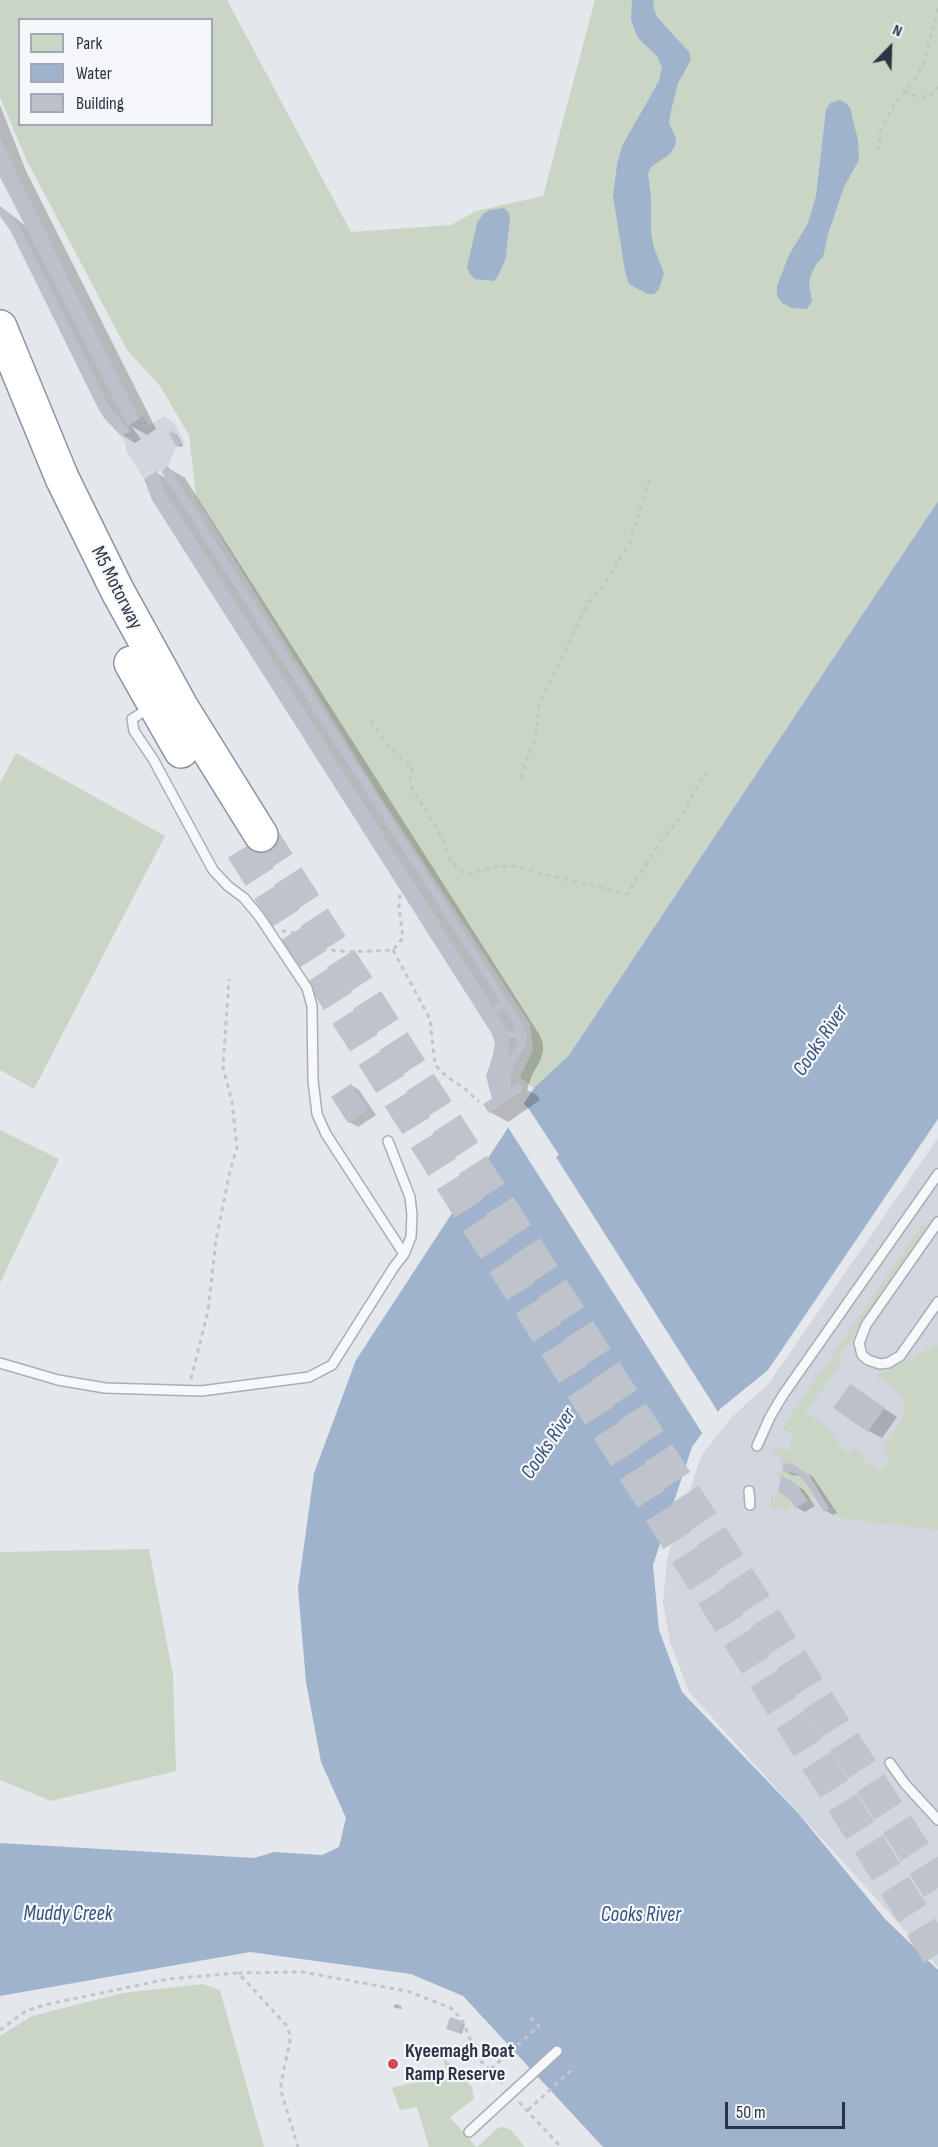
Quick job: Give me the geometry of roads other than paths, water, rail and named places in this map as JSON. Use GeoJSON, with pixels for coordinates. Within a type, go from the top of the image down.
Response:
{"type":"FeatureCollection","features":[{"type":"Feature","properties":{"kind":"highway","name":"M5 Motorway"},"geometry":{"type":"LineString","coordinates":[[1,330],[37,420],[91,539],[143,640],[172,718]]}},
{"type":"Feature","properties":{"kind":"highway","name":"M5 Motorway"},"geometry":{"type":"LineString","coordinates":[[0,384],[62,528],[103,611],[251,842]]}},
{"type":"Feature","properties":{"kind":"lane"},"geometry":{"type":"LineString","coordinates":[[172,718],[132,719],[134,731],[153,759],[213,870],[228,886],[244,898],[307,988],[312,1006],[316,1114],[326,1134],[404,1254]]}},
{"type":"Feature","properties":{"kind":"lane"},"geometry":{"type":"LineString","coordinates":[[0,1364],[58,1380],[105,1388],[201,1391],[309,1377],[332,1365],[404,1254],[411,1237],[410,1197],[388,1141]]}},
{"type":"Feature","properties":{"kind":"lane"},"geometry":{"type":"LineString","coordinates":[[757,1446],[783,1395],[936,1181]]}},
{"type":"Feature","properties":{"kind":"lane"},"geometry":{"type":"LineString","coordinates":[[938,1222],[866,1325],[859,1343],[861,1355],[880,1364],[888,1363],[900,1356],[938,1302]]}},
{"type":"Feature","properties":{"kind":"lane"},"geometry":{"type":"LineString","coordinates":[[749,1491],[750,1505]]}},
{"type":"Feature","properties":{"kind":"lane"},"geometry":{"type":"LineString","coordinates":[[890,1763],[938,1820]]}},
{"type":"Feature","properties":{"kind":"lane"},"geometry":{"type":"LineString","coordinates":[[469,2132],[557,2051]]}},
{"type":"Feature","properties":{"kind":"water"},"geometry":{"type":"Polygon","coordinates":[[[632,0],[654,0],[653,6],[657,17],[689,52],[691,60],[678,83],[671,111],[669,123],[676,138],[675,146],[670,154],[651,167],[648,174],[651,233],[664,273],[659,289],[654,294],[647,294],[629,284],[613,196],[622,146],[659,81],[662,68],[657,56],[638,38],[631,20],[632,0]]]}},
{"type":"Feature","properties":{"kind":"water"},"geometry":{"type":"Polygon","coordinates":[[[839,100],[850,108],[858,140],[859,160],[844,187],[828,234],[823,257],[816,264],[811,275],[809,283],[812,301],[807,309],[792,308],[782,303],[777,296],[777,286],[789,255],[808,223],[816,196],[826,110],[830,103],[839,100]]]}},
{"type":"Feature","properties":{"kind":"water"},"geometry":{"type":"Polygon","coordinates":[[[504,208],[510,218],[506,257],[502,267],[493,281],[475,279],[467,268],[477,223],[483,214],[490,210],[504,208]]]}},
{"type":"Feature","properties":{"kind":"water","name":"Cooks River"},"geometry":{"type":"Polygon","coordinates":[[[938,501],[938,1119],[768,1370],[720,1409],[692,1447],[653,1565],[659,1630],[682,1692],[798,1813],[885,1919],[938,1970],[938,2147],[603,2147],[463,1996],[411,1974],[250,1952],[0,1996],[0,1843],[254,1858],[274,1852],[322,1855],[339,1847],[346,1818],[321,1762],[306,1682],[298,1589],[314,1473],[356,1360],[534,1088],[569,1055],[938,501]]]}},
{"type":"Feature","properties":{"kind":"tunnel"},"geometry":{"type":"LineString","coordinates":[[261,835],[938,1888]]}},
{"type":"Feature","properties":{"kind":"tunnel"},"geometry":{"type":"LineString","coordinates":[[242,849],[938,1954]]}},
{"type":"Feature","properties":{"kind":"place","name":"Kyeemagh Boat Ramp Reserve"},"geometry":{"type":"Point","coordinates":[393,2064]}},
{"type":"Feature","properties":{"kind":"water label","name":"Muddy Creek"},"geometry":{"type":"Point","coordinates":[68,1915]}}]}
